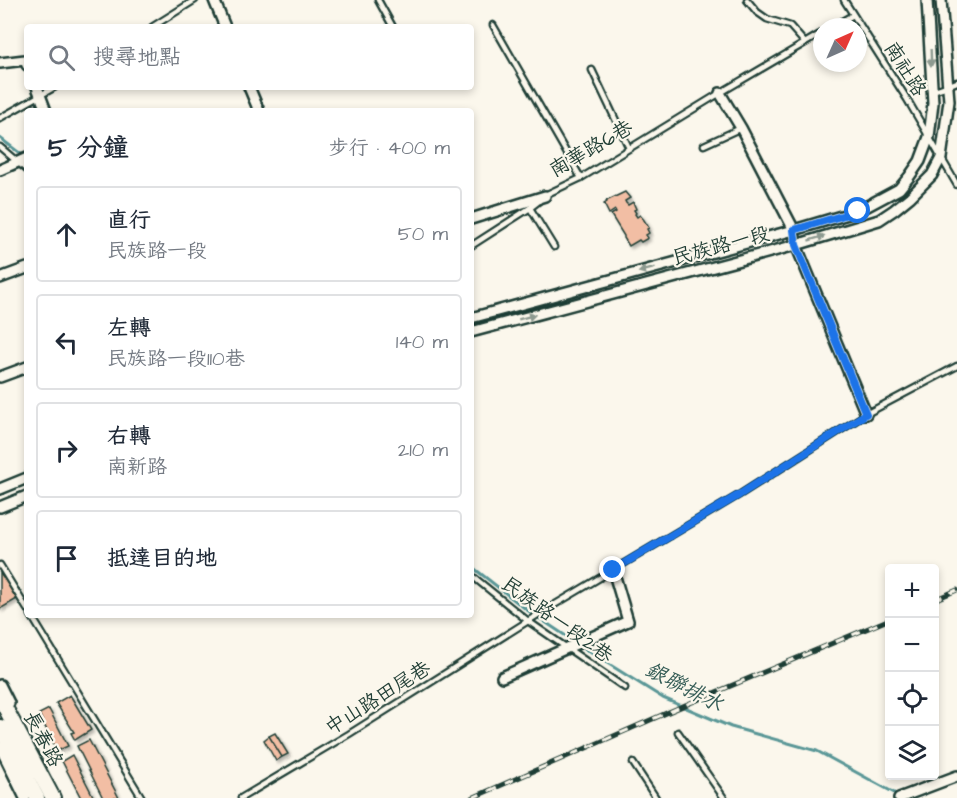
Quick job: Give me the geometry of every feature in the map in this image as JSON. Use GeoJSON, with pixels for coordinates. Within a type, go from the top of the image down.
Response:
{"type":"FeatureCollection","features":[{"type":"Feature","properties":{"kind":"street"},"geometry":{"type":"LineString","coordinates":[[214,0],[224,24]]}},
{"type":"Feature","properties":{"kind":"street","name":"民族路一段"},"geometry":{"type":"LineString","coordinates":[[474,317],[858,211],[899,189],[920,161],[929,137],[933,103],[927,0]]}},
{"type":"Feature","properties":{"kind":"street","name":"民族路一段"},"geometry":{"type":"LineString","coordinates":[[474,331],[796,245],[879,220],[894,210],[932,176],[941,158],[949,102],[941,0]]}},
{"type":"Feature","properties":{"kind":"street"},"geometry":{"type":"LineString","coordinates":[[0,63],[24,60]]}},
{"type":"Feature","properties":{"kind":"street"},"geometry":{"type":"LineString","coordinates":[[250,90],[258,108]]}},
{"type":"Feature","properties":{"kind":"street"},"geometry":{"type":"LineString","coordinates":[[38,92],[45,108]]}},
{"type":"Feature","properties":{"kind":"street"},"geometry":{"type":"LineString","coordinates":[[720,93],[741,128],[794,230],[796,245],[866,414]]}},
{"type":"Feature","properties":{"kind":"street"},"geometry":{"type":"LineString","coordinates":[[0,170],[22,160]]}},
{"type":"Feature","properties":{"kind":"street","name":"南華路6巷"},"geometry":{"type":"LineString","coordinates":[[474,218],[545,196]]}},
{"type":"Feature","properties":{"kind":"street"},"geometry":{"type":"LineString","coordinates":[[0,278],[24,269]]}},
{"type":"Feature","properties":{"kind":"street"},"geometry":{"type":"LineString","coordinates":[[0,377],[24,368]]}},
{"type":"Feature","properties":{"kind":"street"},"geometry":{"type":"LineString","coordinates":[[0,489],[24,479]]}},
{"type":"Feature","properties":{"kind":"street"},"geometry":{"type":"LineString","coordinates":[[0,507],[24,497]]}},
{"type":"Feature","properties":{"kind":"street"},"geometry":{"type":"LineString","coordinates":[[502,677],[628,621],[613,570]]}},
{"type":"Feature","properties":{"kind":"street"},"geometry":{"type":"LineString","coordinates":[[0,685],[59,798]]}},
{"type":"Feature","properties":{"kind":"street","name":"長春路"},"geometry":{"type":"LineString","coordinates":[[0,698],[53,798]]}},
{"type":"Feature","properties":{"kind":"street","name":"長春路"},"geometry":{"type":"LineString","coordinates":[[0,727],[37,798]]}},
{"type":"Feature","properties":{"kind":"street"},"geometry":{"type":"LineString","coordinates":[[0,747],[25,798]]}},
{"type":"Feature","properties":{"kind":"street"},"geometry":{"type":"LineString","coordinates":[[900,798],[957,776]]}},
{"type":"Feature","properties":{"kind":"lane"},"geometry":{"type":"LineString","coordinates":[[157,24],[195,0]]}},
{"type":"Feature","properties":{"kind":"lane"},"geometry":{"type":"LineString","coordinates":[[378,0],[391,24]]}},
{"type":"Feature","properties":{"kind":"lane"},"geometry":{"type":"LineString","coordinates":[[747,0],[757,12],[767,19],[790,26],[806,43]]}},
{"type":"Feature","properties":{"kind":"lane","name":"南社路"},"geometry":{"type":"LineString","coordinates":[[844,0],[957,185]]}},
{"type":"Feature","properties":{"kind":"lane"},"geometry":{"type":"LineString","coordinates":[[848,18],[853,15]]}},
{"type":"Feature","properties":{"kind":"lane"},"geometry":{"type":"LineString","coordinates":[[493,25],[581,178]]}},
{"type":"Feature","properties":{"kind":"lane","name":"南華路6巷"},"geometry":{"type":"LineString","coordinates":[[545,196],[581,178],[813,39]]}},
{"type":"Feature","properties":{"kind":"lane"},"geometry":{"type":"LineString","coordinates":[[592,70],[629,148]]}},
{"type":"Feature","properties":{"kind":"lane","name":"南社路"},"geometry":{"type":"LineString","coordinates":[[932,90],[957,82]]}},
{"type":"Feature","properties":{"kind":"lane"},"geometry":{"type":"LineString","coordinates":[[0,118],[38,92]]}},
{"type":"Feature","properties":{"kind":"lane"},"geometry":{"type":"LineString","coordinates":[[704,145],[741,128]]}},
{"type":"Feature","properties":{"kind":"lane"},"geometry":{"type":"LineString","coordinates":[[0,147],[22,160]]}},
{"type":"Feature","properties":{"kind":"lane"},"geometry":{"type":"LineString","coordinates":[[474,244],[545,196]]}},
{"type":"Feature","properties":{"kind":"lane"},"geometry":{"type":"LineString","coordinates":[[530,208],[554,247]]}},
{"type":"Feature","properties":{"kind":"lane","name":"中山路田尾巷"},"geometry":{"type":"LineString","coordinates":[[241,798],[349,734],[528,621],[739,495],[866,414],[957,366]]}},
{"type":"Feature","properties":{"kind":"lane"},"geometry":{"type":"LineString","coordinates":[[0,565],[24,604]]}},
{"type":"Feature","properties":{"kind":"lane","name":"民族路一段2巷"},"geometry":{"type":"LineString","coordinates":[[474,577],[528,621],[626,688]]}},
{"type":"Feature","properties":{"kind":"lane"},"geometry":{"type":"LineString","coordinates":[[33,618],[142,798]]}},
{"type":"Feature","properties":{"kind":"lane"},"geometry":{"type":"LineString","coordinates":[[678,732],[724,798]]}},
{"type":"Feature","properties":{"kind":"lane"},"geometry":{"type":"LineString","coordinates":[[633,763],[656,798]]}},
{"type":"Feature","properties":{"kind":"building"},"geometry":{"type":"Polygon","coordinates":[[[625,192],[630,198],[625,201],[626,203],[628,205],[633,202],[636,209],[635,214],[637,217],[640,215],[649,228],[647,229],[649,233],[646,235],[648,238],[629,246],[611,215],[616,212],[615,210],[609,214],[604,204],[625,192]]]}},
{"type":"Feature","properties":{"kind":"building"},"geometry":{"type":"Polygon","coordinates":[[[0,571],[17,599],[0,609],[0,571]]]}},
{"type":"Feature","properties":{"kind":"building"},"geometry":{"type":"Polygon","coordinates":[[[70,695],[91,730],[75,740],[71,733],[74,732],[56,703],[70,695]]]}},
{"type":"Feature","properties":{"kind":"building"},"geometry":{"type":"Polygon","coordinates":[[[49,709],[68,746],[57,751],[39,714],[49,709]]]}},
{"type":"Feature","properties":{"kind":"building"},"geometry":{"type":"Polygon","coordinates":[[[275,733],[288,754],[282,757],[269,736],[275,733]]]}},
{"type":"Feature","properties":{"kind":"building"},"geometry":{"type":"Polygon","coordinates":[[[269,736],[282,757],[276,761],[264,740],[269,736]]]}},
{"type":"Feature","properties":{"kind":"building"},"geometry":{"type":"Polygon","coordinates":[[[89,740],[119,798],[103,798],[77,746],[89,740]]]}},
{"type":"Feature","properties":{"kind":"building"},"geometry":{"type":"Polygon","coordinates":[[[72,755],[94,798],[81,798],[62,761],[72,755]]]}},
{"type":"Feature","properties":{"kind":"waterway","name":"銀聯排水"},"geometry":{"type":"LineString","coordinates":[[0,138],[24,156]]}},
{"type":"Feature","properties":{"kind":"waterway","name":"銀聯排水"},"geometry":{"type":"LineString","coordinates":[[474,568],[527,610],[575,642]]}},
{"type":"Feature","properties":{"kind":"waterway","name":"銀聯排水"},"geometry":{"type":"LineString","coordinates":[[580,646],[663,698],[731,727],[817,751],[898,795]]}},
{"type":"Feature","properties":{"kind":"railway"},"geometry":{"type":"LineString","coordinates":[[939,598],[957,590]]}},
{"type":"Feature","properties":{"kind":"railway"},"geometry":{"type":"LineString","coordinates":[[472,798],[885,621]]}},
{"type":"Feature","properties":{"kind":"route"},"geometry":{"type":"LineString","coordinates":[[613,570],[739,495],[866,414],[796,245],[794,230],[858,211]]}}]}
